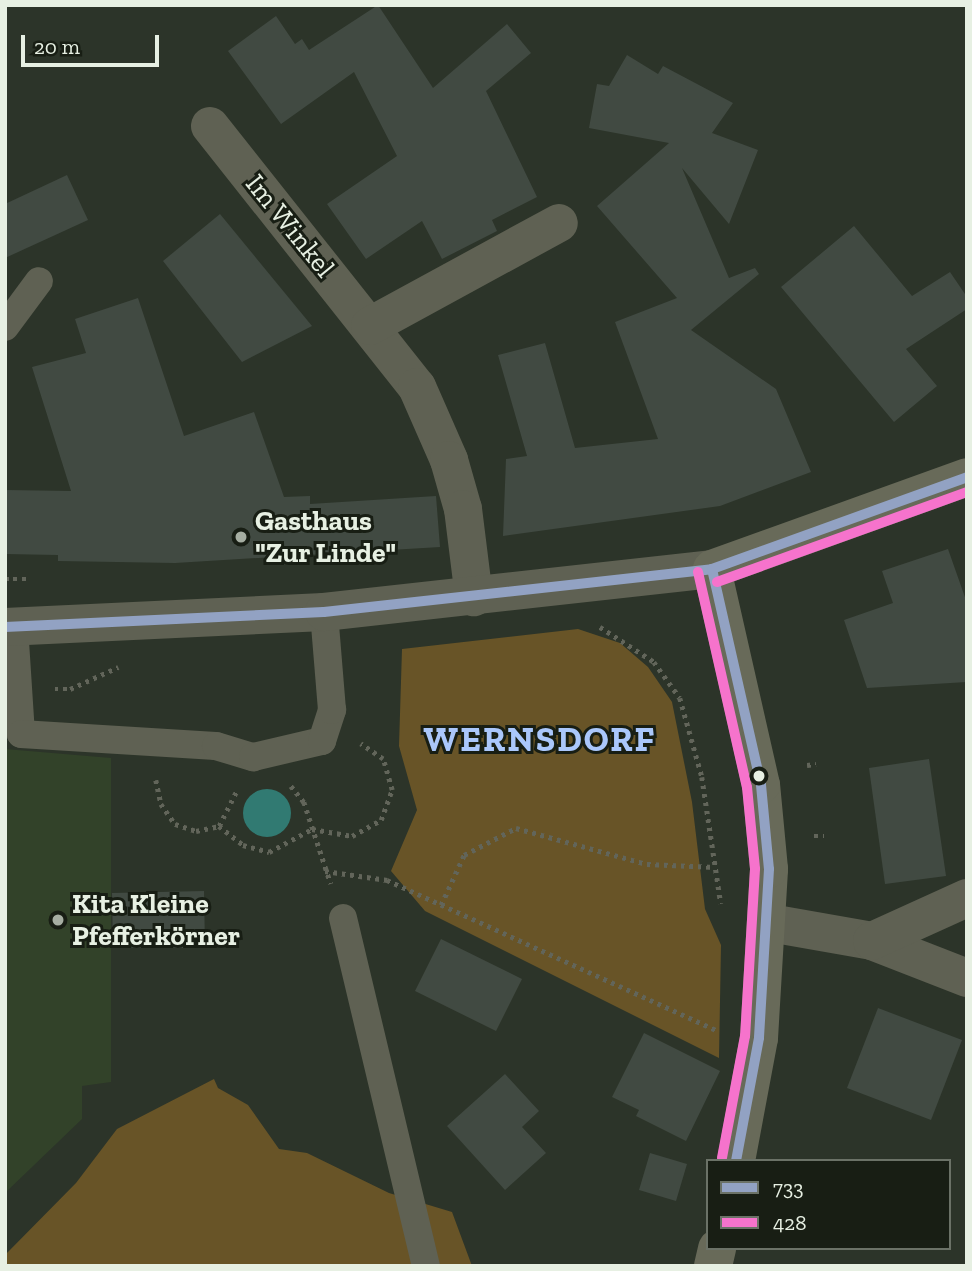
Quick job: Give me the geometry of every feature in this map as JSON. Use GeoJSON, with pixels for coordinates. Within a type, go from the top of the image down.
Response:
{"type":"FeatureCollection","features":[{"type":"Feature","properties":{"kind":"main road"},"geometry":{"type":"LineString","coordinates":[[736,1159],[759,1038],[770,923],[761,785],[712,569],[967,477]]}},
{"type":"Feature","properties":{"kind":"street","name":"Im Winkel"},"geometry":{"type":"LineString","coordinates":[[210,126],[417,387],[449,460],[463,509],[474,597]]}},
{"type":"Feature","properties":{"kind":"street"},"geometry":{"type":"LineString","coordinates":[[370,326],[559,223]]}},
{"type":"Feature","properties":{"kind":"street"},"geometry":{"type":"LineString","coordinates":[[10,626],[324,612],[712,569]]}},
{"type":"Feature","properties":{"kind":"street"},"geometry":{"type":"LineString","coordinates":[[872,941],[967,898]]}},
{"type":"Feature","properties":{"kind":"street"},"geometry":{"type":"LineString","coordinates":[[770,923],[872,941],[967,978]]}},
{"type":"Feature","properties":{"kind":"lane"},"geometry":{"type":"LineString","coordinates":[[5,327],[39,281]]}},
{"type":"Feature","properties":{"kind":"lane"},"geometry":{"type":"LineString","coordinates":[[10,626],[22,734],[216,746],[253,757],[285,753],[323,741],[331,710],[324,612]]}},
{"type":"Feature","properties":{"kind":"lane"},"geometry":{"type":"LineString","coordinates":[[344,918],[426,1266]]}},
{"type":"Feature","properties":{"kind":"path"},"geometry":{"type":"LineString","coordinates":[[603,628],[654,662],[680,698],[702,777],[725,919]]}},
{"type":"Feature","properties":{"kind":"path"},"geometry":{"type":"LineString","coordinates":[[219,826],[243,845],[269,852],[312,829],[352,836],[381,820],[392,790],[383,759],[356,741],[323,741]]}},
{"type":"Feature","properties":{"kind":"path"},"geometry":{"type":"LineString","coordinates":[[155,742],[161,804],[175,824],[196,831],[219,826]]}},
{"type":"Feature","properties":{"kind":"path"},"geometry":{"type":"LineString","coordinates":[[216,746],[237,791],[219,826]]}},
{"type":"Feature","properties":{"kind":"path"},"geometry":{"type":"LineString","coordinates":[[285,753],[289,784],[304,802],[325,871],[344,918]]}},
{"type":"Feature","properties":{"kind":"path"},"geometry":{"type":"LineString","coordinates":[[807,765],[816,764]]}},
{"type":"Feature","properties":{"kind":"path"},"geometry":{"type":"LineString","coordinates":[[441,905],[464,855],[516,828],[648,864],[715,867]]}},
{"type":"Feature","properties":{"kind":"path"},"geometry":{"type":"LineString","coordinates":[[814,836],[824,836]]}},
{"type":"Feature","properties":{"kind":"path"},"geometry":{"type":"LineString","coordinates":[[325,871],[387,880],[730,1033]]}},
{"type":"Feature","properties":{"kind":"shaded area"},"geometry":{"type":"Polygon","coordinates":[[[578,629],[620,643],[648,667],[672,702],[692,802],[705,909],[721,945],[719,1058],[425,911],[391,871],[417,810],[399,746],[402,649],[578,629]]]}},
{"type":"Feature","properties":{"kind":"shaded area","name":"Kita Kleine Pfefferkörner"},"geometry":{"type":"Polygon","coordinates":[[[5,749],[111,758],[111,1082],[82,1086],[82,1119],[5,1193],[5,749]]]}},
{"type":"Feature","properties":{"kind":"shaded area"},"geometry":{"type":"Polygon","coordinates":[[[214,1079],[218,1088],[248,1105],[279,1149],[307,1153],[389,1193],[452,1212],[472,1266],[5,1266],[5,1255],[76,1183],[117,1129],[214,1079]]]}},
{"type":"Feature","properties":{"kind":"water"},"geometry":{"type":"Polygon","coordinates":[[[267,789],[284,796],[291,813],[284,830],[267,837],[250,830],[243,813],[250,796],[267,789]]]}},
{"type":"Feature","properties":{"kind":"building"},"geometry":{"type":"Polygon","coordinates":[[[378,5],[433,88],[507,24],[531,53],[486,91],[537,197],[492,220],[497,231],[442,259],[422,221],[366,259],[327,204],[397,156],[354,72],[281,124],[228,51],[276,16],[295,44],[302,39],[309,50],[378,5]]]}},
{"type":"Feature","properties":{"kind":"building"},"geometry":{"type":"Polygon","coordinates":[[[627,55],[658,74],[663,66],[733,103],[712,133],[758,150],[729,224],[682,168],[729,278],[755,268],[759,274],[691,330],[776,389],[811,472],[720,506],[503,536],[506,459],[527,456],[498,355],[545,343],[575,448],[658,439],[615,322],[677,298],[597,206],[669,143],[589,128],[597,84],[609,86],[627,55]]]}},
{"type":"Feature","properties":{"kind":"building"},"geometry":{"type":"Polygon","coordinates":[[[67,175],[88,220],[5,258],[5,204],[67,175]]]}},
{"type":"Feature","properties":{"kind":"building"},"geometry":{"type":"Polygon","coordinates":[[[220,214],[312,326],[242,362],[163,261],[220,214]]]}},
{"type":"Feature","properties":{"kind":"building"},"geometry":{"type":"Polygon","coordinates":[[[854,226],[912,296],[950,272],[967,297],[967,309],[906,349],[937,386],[894,422],[781,287],[854,226]]]}},
{"type":"Feature","properties":{"kind":"building"},"geometry":{"type":"Polygon","coordinates":[[[138,298],[184,436],[254,412],[284,497],[310,496],[310,504],[436,496],[440,547],[175,563],[58,561],[58,555],[5,554],[5,490],[71,491],[32,367],[86,353],[75,319],[138,298]]]}},
{"type":"Feature","properties":{"kind":"building"},"geometry":{"type":"Polygon","coordinates":[[[948,549],[967,603],[967,682],[867,688],[844,620],[893,603],[882,571],[948,549]]]}},
{"type":"Feature","properties":{"kind":"building"},"geometry":{"type":"Polygon","coordinates":[[[929,759],[946,876],[885,884],[869,768],[929,759]]]}},
{"type":"Feature","properties":{"kind":"building"},"geometry":{"type":"Polygon","coordinates":[[[204,891],[205,948],[113,948],[112,893],[204,891]]]}},
{"type":"Feature","properties":{"kind":"building"},"geometry":{"type":"Polygon","coordinates":[[[441,939],[522,979],[496,1031],[415,991],[441,939]]]}},
{"type":"Feature","properties":{"kind":"building"},"geometry":{"type":"Polygon","coordinates":[[[878,1008],[962,1040],[931,1120],[847,1088],[878,1008]]]}},
{"type":"Feature","properties":{"kind":"building"},"geometry":{"type":"Polygon","coordinates":[[[644,1033],[720,1071],[686,1141],[636,1116],[639,1110],[612,1097],[644,1033]]]}},
{"type":"Feature","properties":{"kind":"building"},"geometry":{"type":"Polygon","coordinates":[[[505,1074],[539,1111],[522,1127],[546,1153],[505,1190],[447,1126],[505,1074]]]}},
{"type":"Feature","properties":{"kind":"building"},"geometry":{"type":"Polygon","coordinates":[[[650,1153],[687,1164],[676,1201],[639,1190],[650,1153]]]}},
{"type":"Feature","properties":{"kind":"transit line","name":"733"},"geometry":{"type":"LineString","coordinates":[[5,627],[324,612],[712,569],[967,477]]}},
{"type":"Feature","properties":{"kind":"transit line","name":"428"},"geometry":{"type":"LineString","coordinates":[[717,582],[967,492]]}},
{"type":"Feature","properties":{"kind":"transit line","name":"733"},"geometry":{"type":"LineString","coordinates":[[712,569],[761,785],[769,869],[759,1038],[736,1159]]}},
{"type":"Feature","properties":{"kind":"transit line","name":"428"},"geometry":{"type":"LineString","coordinates":[[698,572],[747,787],[755,869],[745,1036],[722,1158]]}},
{"type":"Feature","properties":{"kind":"place","name":"Gasthaus \"Zur Linde\""},"geometry":{"type":"Point","coordinates":[241,537]}},
{"type":"Feature","properties":{"kind":"place","name":"Kita Kleine Pfefferkörner"},"geometry":{"type":"Point","coordinates":[58,920]}},
{"type":"Feature","properties":{"kind":"district","name":"WERNSDORF"},"geometry":{"type":"Point","coordinates":[540,739]}}]}
